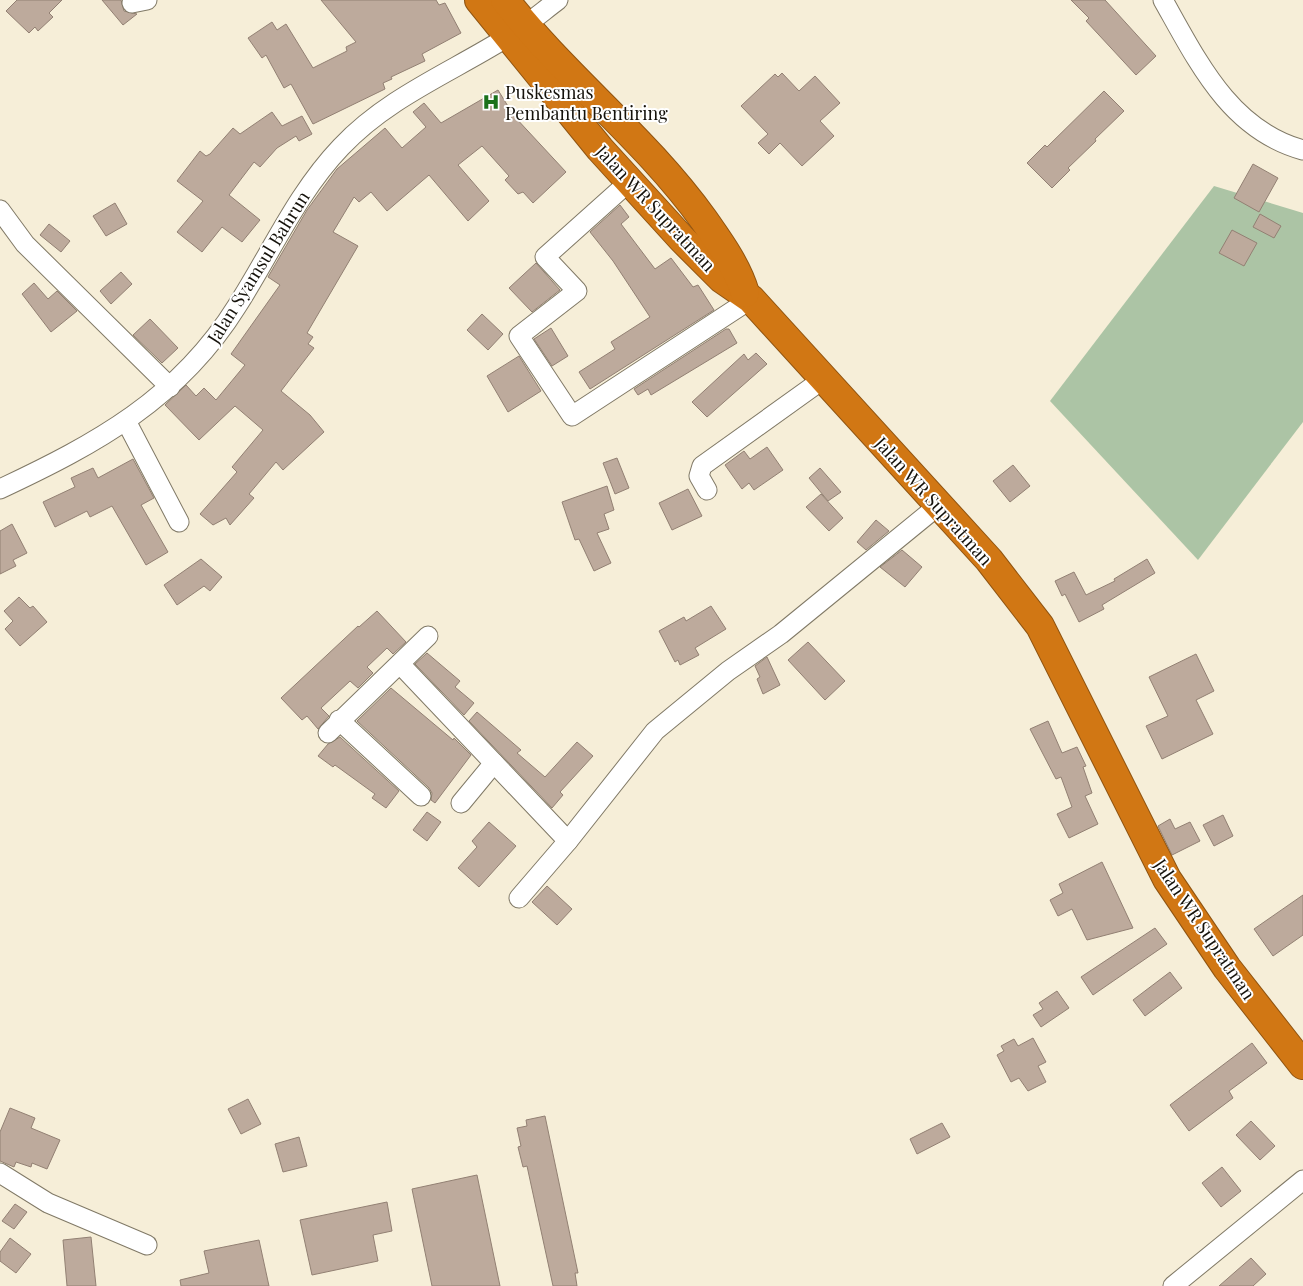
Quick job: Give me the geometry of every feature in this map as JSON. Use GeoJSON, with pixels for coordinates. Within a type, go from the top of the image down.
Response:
{"type":"FeatureCollection","features":[{"type":"Feature","properties":{"kind":"highway","name":"Jalan WR Supratman"},"geometry":{"type":"LineString","coordinates":[[479,0],[517,31],[630,181],[682,239],[732,288],[748,296],[822,380],[989,560],[1040,626],[1168,879],[1227,968],[1303,1065]]}},
{"type":"Feature","properties":{"kind":"highway"},"geometry":{"type":"LineString","coordinates":[[505,0],[517,31],[640,143],[690,201],[732,262],[748,296]]}},
{"type":"Feature","properties":{"kind":"street","name":"Jalan Syamsul Bahrun"},"geometry":{"type":"LineString","coordinates":[[0,489],[98,440],[170,387],[205,350],[236,308],[306,189],[362,125],[391,104],[517,31],[558,0]]}},
{"type":"Feature","properties":{"kind":"street"},"geometry":{"type":"LineString","coordinates":[[1163,0],[1194,56],[1220,94],[1265,136],[1303,150]]}},
{"type":"Feature","properties":{"kind":"street"},"geometry":{"type":"LineString","coordinates":[[630,181],[545,257],[577,291],[519,336],[572,416],[748,296]]}},
{"type":"Feature","properties":{"kind":"street"},"geometry":{"type":"LineString","coordinates":[[0,210],[25,244],[170,387]]}},
{"type":"Feature","properties":{"kind":"street"},"geometry":{"type":"LineString","coordinates":[[707,490],[699,476],[702,466],[822,380]]}},
{"type":"Feature","properties":{"kind":"street"},"geometry":{"type":"LineString","coordinates":[[126,421],[179,522]]}},
{"type":"Feature","properties":{"kind":"street"},"geometry":{"type":"LineString","coordinates":[[519,898],[568,841],[655,731],[728,671],[796,622],[939,505]]}},
{"type":"Feature","properties":{"kind":"street"},"geometry":{"type":"LineString","coordinates":[[421,796],[333,726],[428,636]]}},
{"type":"Feature","properties":{"kind":"street"},"geometry":{"type":"LineString","coordinates":[[400,664],[568,841]]}},
{"type":"Feature","properties":{"kind":"street"},"geometry":{"type":"LineString","coordinates":[[462,803],[494,763]]}},
{"type":"Feature","properties":{"kind":"street"},"geometry":{"type":"LineString","coordinates":[[0,1174],[48,1203],[147,1245]]}},
{"type":"Feature","properties":{"kind":"street"},"geometry":{"type":"LineString","coordinates":[[1173,1286],[1303,1180]]}},
{"type":"Feature","properties":{"kind":"green space"},"geometry":{"type":"Polygon","coordinates":[[[1214,186],[1303,213],[1303,422],[1198,560],[1050,401],[1214,186]]]}},
{"type":"Feature","properties":{"kind":"building"},"geometry":{"type":"Polygon","coordinates":[[[17,0],[62,0],[49,13],[53,17],[38,31],[35,27],[29,33],[6,11],[17,0]]]}},
{"type":"Feature","properties":{"kind":"building"},"geometry":{"type":"Polygon","coordinates":[[[102,0],[121,0],[124,11],[137,14],[123,25],[102,0]]]}},
{"type":"Feature","properties":{"kind":"building"},"geometry":{"type":"Polygon","coordinates":[[[321,0],[436,0],[439,5],[445,3],[461,33],[422,54],[425,61],[391,77],[392,79],[383,83],[385,89],[313,124],[291,84],[284,88],[266,55],[262,58],[248,38],[272,22],[277,30],[286,24],[313,68],[347,51],[346,47],[356,42],[321,0]]]}},
{"type":"Feature","properties":{"kind":"building"},"geometry":{"type":"Polygon","coordinates":[[[1071,0],[1105,0],[1156,56],[1136,75],[1086,21],[1089,18],[1071,0]]]}},
{"type":"Feature","properties":{"kind":"building"},"geometry":{"type":"Polygon","coordinates":[[[782,73],[799,91],[815,76],[840,103],[820,121],[834,136],[802,166],[780,143],[769,154],[758,143],[768,134],[741,106],[775,74],[778,77],[782,73]]]}},
{"type":"Feature","properties":{"kind":"building"},"geometry":{"type":"Polygon","coordinates":[[[498,90],[514,116],[566,172],[533,203],[523,192],[518,194],[505,180],[509,176],[482,146],[458,165],[489,201],[468,221],[429,175],[387,211],[371,192],[359,202],[354,197],[333,232],[358,246],[307,333],[313,337],[308,344],[314,348],[281,391],[310,415],[324,432],[283,470],[276,462],[249,494],[254,498],[230,525],[226,518],[213,525],[200,514],[237,472],[232,467],[263,430],[235,406],[199,440],[165,405],[186,385],[196,396],[204,388],[216,400],[245,365],[231,354],[280,285],[268,277],[307,210],[337,169],[385,128],[402,148],[426,127],[413,112],[424,103],[441,123],[498,90]]]}},
{"type":"Feature","properties":{"kind":"building"},"geometry":{"type":"Polygon","coordinates":[[[1104,91],[1124,111],[1095,139],[1096,141],[1068,168],[1070,170],[1052,188],[1027,163],[1045,145],[1047,147],[1104,91]]]}},
{"type":"Feature","properties":{"kind":"building"},"geometry":{"type":"Polygon","coordinates":[[[272,112],[282,126],[302,116],[312,134],[299,141],[296,136],[277,148],[260,167],[254,162],[229,195],[260,220],[242,242],[222,227],[202,252],[177,232],[203,201],[177,181],[200,151],[206,156],[210,154],[233,128],[240,134],[272,112]]]}},
{"type":"Feature","properties":{"kind":"building"},"geometry":{"type":"Polygon","coordinates":[[[1253,164],[1278,178],[1259,212],[1234,198],[1253,164]]]}},
{"type":"Feature","properties":{"kind":"building"},"geometry":{"type":"Polygon","coordinates":[[[115,203],[127,224],[106,236],[93,216],[115,203]]]}},
{"type":"Feature","properties":{"kind":"building"},"geometry":{"type":"Polygon","coordinates":[[[620,205],[629,217],[621,224],[655,269],[671,258],[693,287],[698,285],[714,310],[590,389],[579,372],[615,349],[611,342],[650,317],[613,261],[590,232],[620,205]]]}},
{"type":"Feature","properties":{"kind":"building"},"geometry":{"type":"Polygon","coordinates":[[[1260,214],[1281,226],[1274,238],[1253,227],[1260,214]]]}},
{"type":"Feature","properties":{"kind":"building"},"geometry":{"type":"Polygon","coordinates":[[[49,224],[70,241],[61,252],[40,235],[49,224]]]}},
{"type":"Feature","properties":{"kind":"building"},"geometry":{"type":"Polygon","coordinates":[[[1232,230],[1257,243],[1244,266],[1219,253],[1232,230]]]}},
{"type":"Feature","properties":{"kind":"building"},"geometry":{"type":"Polygon","coordinates":[[[536,263],[560,290],[532,312],[509,288],[536,263]]]}},
{"type":"Feature","properties":{"kind":"building"},"geometry":{"type":"Polygon","coordinates":[[[121,272],[132,284],[111,304],[100,291],[121,272]]]}},
{"type":"Feature","properties":{"kind":"building"},"geometry":{"type":"Polygon","coordinates":[[[34,283],[48,299],[57,291],[77,311],[51,332],[22,294],[34,283]]]}},
{"type":"Feature","properties":{"kind":"building"},"geometry":{"type":"Polygon","coordinates":[[[482,314],[503,334],[488,350],[467,330],[482,314]]]}},
{"type":"Feature","properties":{"kind":"building"},"geometry":{"type":"Polygon","coordinates":[[[150,319],[178,348],[162,363],[133,335],[150,319]]]}},
{"type":"Feature","properties":{"kind":"building"},"geometry":{"type":"Polygon","coordinates":[[[551,328],[568,356],[552,366],[534,339],[551,328]]]}},
{"type":"Feature","properties":{"kind":"building"},"geometry":{"type":"Polygon","coordinates":[[[726,329],[729,329],[737,343],[651,395],[648,389],[638,395],[634,389],[726,329]]]}},
{"type":"Feature","properties":{"kind":"building"},"geometry":{"type":"Polygon","coordinates":[[[756,353],[767,364],[707,417],[692,402],[744,354],[748,360],[756,353]]]}},
{"type":"Feature","properties":{"kind":"building"},"geometry":{"type":"Polygon","coordinates":[[[519,356],[541,391],[508,412],[487,376],[519,356]]]}},
{"type":"Feature","properties":{"kind":"building"},"geometry":{"type":"Polygon","coordinates":[[[767,447],[783,470],[754,490],[749,483],[742,489],[725,465],[744,451],[750,459],[767,447]]]}},
{"type":"Feature","properties":{"kind":"building"},"geometry":{"type":"Polygon","coordinates":[[[617,458],[629,488],[615,494],[603,463],[617,458]]]}},
{"type":"Feature","properties":{"kind":"building"},"geometry":{"type":"Polygon","coordinates":[[[133,459],[154,498],[141,505],[168,552],[146,565],[112,506],[90,517],[87,511],[55,527],[43,502],[75,487],[71,478],[93,468],[98,478],[133,459]]]}},
{"type":"Feature","properties":{"kind":"building"},"geometry":{"type":"Polygon","coordinates":[[[1013,465],[1030,486],[1010,502],[993,481],[1013,465]]]}},
{"type":"Feature","properties":{"kind":"building"},"geometry":{"type":"Polygon","coordinates":[[[820,468],[841,492],[828,501],[809,478],[820,468]]]}},
{"type":"Feature","properties":{"kind":"building"},"geometry":{"type":"Polygon","coordinates":[[[607,486],[614,510],[604,514],[609,529],[597,533],[611,563],[594,571],[579,539],[575,540],[562,502],[607,486]]]}},
{"type":"Feature","properties":{"kind":"building"},"geometry":{"type":"Polygon","coordinates":[[[688,489],[702,516],[672,530],[659,503],[688,489]]]}},
{"type":"Feature","properties":{"kind":"building"},"geometry":{"type":"Polygon","coordinates":[[[821,494],[843,518],[829,531],[806,507],[821,494]]]}},
{"type":"Feature","properties":{"kind":"building"},"geometry":{"type":"Polygon","coordinates":[[[876,520],[889,531],[866,550],[857,542],[876,520]]]}},
{"type":"Feature","properties":{"kind":"building"},"geometry":{"type":"Polygon","coordinates":[[[12,524],[27,553],[13,560],[16,566],[0,574],[0,531],[12,524]]]}},
{"type":"Feature","properties":{"kind":"building"},"geometry":{"type":"Polygon","coordinates":[[[902,550],[922,567],[905,587],[880,567],[902,550]]]}},
{"type":"Feature","properties":{"kind":"building"},"geometry":{"type":"Polygon","coordinates":[[[201,559],[222,577],[210,591],[204,586],[177,605],[164,585],[201,559]]]}},
{"type":"Feature","properties":{"kind":"building"},"geometry":{"type":"Polygon","coordinates":[[[1147,559],[1155,573],[1102,605],[1104,609],[1079,622],[1065,594],[1062,596],[1055,581],[1074,572],[1086,595],[1115,581],[1114,579],[1147,559]]]}},
{"type":"Feature","properties":{"kind":"building"},"geometry":{"type":"Polygon","coordinates":[[[19,597],[30,608],[33,606],[47,622],[20,646],[5,629],[13,621],[4,611],[19,597]]]}},
{"type":"Feature","properties":{"kind":"building"},"geometry":{"type":"Polygon","coordinates":[[[711,606],[726,629],[695,648],[699,655],[680,665],[678,660],[675,662],[659,631],[684,617],[686,621],[711,606]]]}},
{"type":"Feature","properties":{"kind":"building"},"geometry":{"type":"Polygon","coordinates":[[[377,611],[406,642],[393,654],[387,648],[367,667],[373,673],[358,688],[350,681],[321,708],[329,716],[318,729],[307,716],[302,720],[281,698],[358,626],[377,611]]]}},
{"type":"Feature","properties":{"kind":"building"},"geometry":{"type":"Polygon","coordinates":[[[808,642],[845,681],[825,700],[788,660],[808,642]]]}},
{"type":"Feature","properties":{"kind":"building"},"geometry":{"type":"Polygon","coordinates":[[[427,653],[460,681],[455,687],[474,703],[464,715],[415,664],[427,653]]]}},
{"type":"Feature","properties":{"kind":"building"},"geometry":{"type":"Polygon","coordinates":[[[1196,654],[1214,691],[1196,700],[1213,734],[1162,759],[1146,726],[1168,716],[1149,677],[1196,654]]]}},
{"type":"Feature","properties":{"kind":"building"},"geometry":{"type":"Polygon","coordinates":[[[767,657],[780,685],[763,694],[757,679],[760,677],[755,666],[767,657]]]}},
{"type":"Feature","properties":{"kind":"building"},"geometry":{"type":"Polygon","coordinates":[[[391,688],[453,740],[454,738],[471,755],[435,803],[431,800],[432,793],[429,788],[357,721],[391,688]]]}},
{"type":"Feature","properties":{"kind":"building"},"geometry":{"type":"Polygon","coordinates":[[[477,712],[521,750],[517,753],[545,777],[577,742],[593,756],[560,792],[563,795],[552,808],[469,721],[477,712]]]}},
{"type":"Feature","properties":{"kind":"building"},"geometry":{"type":"Polygon","coordinates":[[[1048,721],[1062,753],[1077,747],[1086,766],[1083,767],[1092,793],[1085,796],[1098,824],[1069,838],[1057,814],[1072,807],[1061,777],[1056,779],[1030,729],[1048,721]]]}},
{"type":"Feature","properties":{"kind":"building"},"geometry":{"type":"Polygon","coordinates":[[[340,737],[399,791],[386,808],[372,798],[375,794],[335,765],[333,767],[318,756],[328,744],[340,737]]]}},
{"type":"Feature","properties":{"kind":"building"},"geometry":{"type":"Polygon","coordinates":[[[427,812],[441,822],[427,841],[413,830],[427,812]]]}},
{"type":"Feature","properties":{"kind":"building"},"geometry":{"type":"Polygon","coordinates":[[[1223,815],[1233,836],[1214,846],[1203,825],[1223,815]]]}},
{"type":"Feature","properties":{"kind":"building"},"geometry":{"type":"Polygon","coordinates":[[[1170,819],[1175,829],[1190,822],[1200,841],[1172,855],[1158,826],[1170,819]]]}},
{"type":"Feature","properties":{"kind":"building"},"geometry":{"type":"Polygon","coordinates":[[[489,822],[516,846],[479,887],[458,868],[477,847],[472,841],[489,822]]]}},
{"type":"Feature","properties":{"kind":"building"},"geometry":{"type":"Polygon","coordinates":[[[1102,862],[1133,928],[1087,940],[1072,909],[1058,916],[1050,900],[1063,893],[1059,884],[1102,862]]]}},
{"type":"Feature","properties":{"kind":"building"},"geometry":{"type":"Polygon","coordinates":[[[547,886],[572,909],[557,925],[532,902],[547,886]]]}},
{"type":"Feature","properties":{"kind":"building"},"geometry":{"type":"Polygon","coordinates":[[[1303,895],[1303,935],[1273,956],[1254,929],[1303,895]]]}},
{"type":"Feature","properties":{"kind":"building"},"geometry":{"type":"Polygon","coordinates":[[[1155,928],[1167,944],[1093,995],[1081,977],[1155,928]]]}},
{"type":"Feature","properties":{"kind":"building"},"geometry":{"type":"Polygon","coordinates":[[[1170,972],[1182,988],[1145,1016],[1133,1000],[1170,972]]]}},
{"type":"Feature","properties":{"kind":"building"},"geometry":{"type":"Polygon","coordinates":[[[1057,991],[1069,1008],[1041,1027],[1033,1015],[1043,1009],[1039,1003],[1057,991]]]}},
{"type":"Feature","properties":{"kind":"building"},"geometry":{"type":"Polygon","coordinates":[[[1033,1038],[1046,1062],[1038,1066],[1046,1082],[1028,1091],[1019,1078],[1011,1082],[997,1055],[1004,1051],[1001,1046],[1014,1039],[1018,1046],[1033,1038]]]}},
{"type":"Feature","properties":{"kind":"building"},"geometry":{"type":"Polygon","coordinates":[[[1252,1043],[1267,1063],[1229,1091],[1233,1098],[1189,1131],[1170,1105],[1252,1043]]]}},
{"type":"Feature","properties":{"kind":"building"},"geometry":{"type":"Polygon","coordinates":[[[248,1099],[261,1124],[241,1134],[228,1109],[248,1099]]]}},
{"type":"Feature","properties":{"kind":"building"},"geometry":{"type":"Polygon","coordinates":[[[10,1108],[35,1118],[31,1128],[60,1140],[47,1169],[32,1163],[31,1167],[16,1162],[14,1167],[0,1161],[0,1132],[10,1108]]]}},
{"type":"Feature","properties":{"kind":"building"},"geometry":{"type":"Polygon","coordinates":[[[545,1116],[578,1273],[575,1273],[577,1286],[553,1286],[527,1166],[523,1167],[518,1147],[521,1146],[517,1128],[527,1126],[526,1120],[545,1116]]]}},
{"type":"Feature","properties":{"kind":"building"},"geometry":{"type":"Polygon","coordinates":[[[1251,1121],[1275,1146],[1260,1160],[1236,1135],[1251,1121]]]}},
{"type":"Feature","properties":{"kind":"building"},"geometry":{"type":"Polygon","coordinates":[[[942,1123],[950,1137],[917,1154],[910,1139],[942,1123]]]}},
{"type":"Feature","properties":{"kind":"building"},"geometry":{"type":"Polygon","coordinates":[[[299,1137],[307,1166],[283,1172],[275,1144],[299,1137]]]}},
{"type":"Feature","properties":{"kind":"building"},"geometry":{"type":"Polygon","coordinates":[[[1222,1167],[1241,1191],[1221,1207],[1202,1183],[1222,1167]]]}},
{"type":"Feature","properties":{"kind":"building"},"geometry":{"type":"Polygon","coordinates":[[[477,1175],[500,1286],[432,1286],[412,1189],[477,1175]]]}},
{"type":"Feature","properties":{"kind":"building"},"geometry":{"type":"Polygon","coordinates":[[[387,1202],[392,1231],[373,1235],[378,1261],[312,1275],[300,1220],[387,1202]]]}},
{"type":"Feature","properties":{"kind":"building"},"geometry":{"type":"Polygon","coordinates":[[[15,1204],[27,1212],[14,1229],[2,1221],[15,1204]]]}},
{"type":"Feature","properties":{"kind":"building"},"geometry":{"type":"Polygon","coordinates":[[[91,1237],[96,1286],[67,1286],[63,1240],[91,1237]]]}},
{"type":"Feature","properties":{"kind":"building"},"geometry":{"type":"Polygon","coordinates":[[[10,1238],[31,1254],[16,1273],[0,1261],[0,1252],[10,1238]]]}},
{"type":"Feature","properties":{"kind":"building"},"geometry":{"type":"Polygon","coordinates":[[[259,1240],[269,1286],[181,1286],[180,1280],[209,1273],[204,1251],[259,1240]]]}},
{"type":"Feature","properties":{"kind":"building"},"geometry":{"type":"Polygon","coordinates":[[[1251,1258],[1266,1274],[1253,1286],[1219,1286],[1251,1258]]]}},
{"type":"Feature","properties":{"kind":"place","name":"Puskesmas Pembantu Bentiring"},"geometry":{"type":"Point","coordinates":[491,102]}}]}
